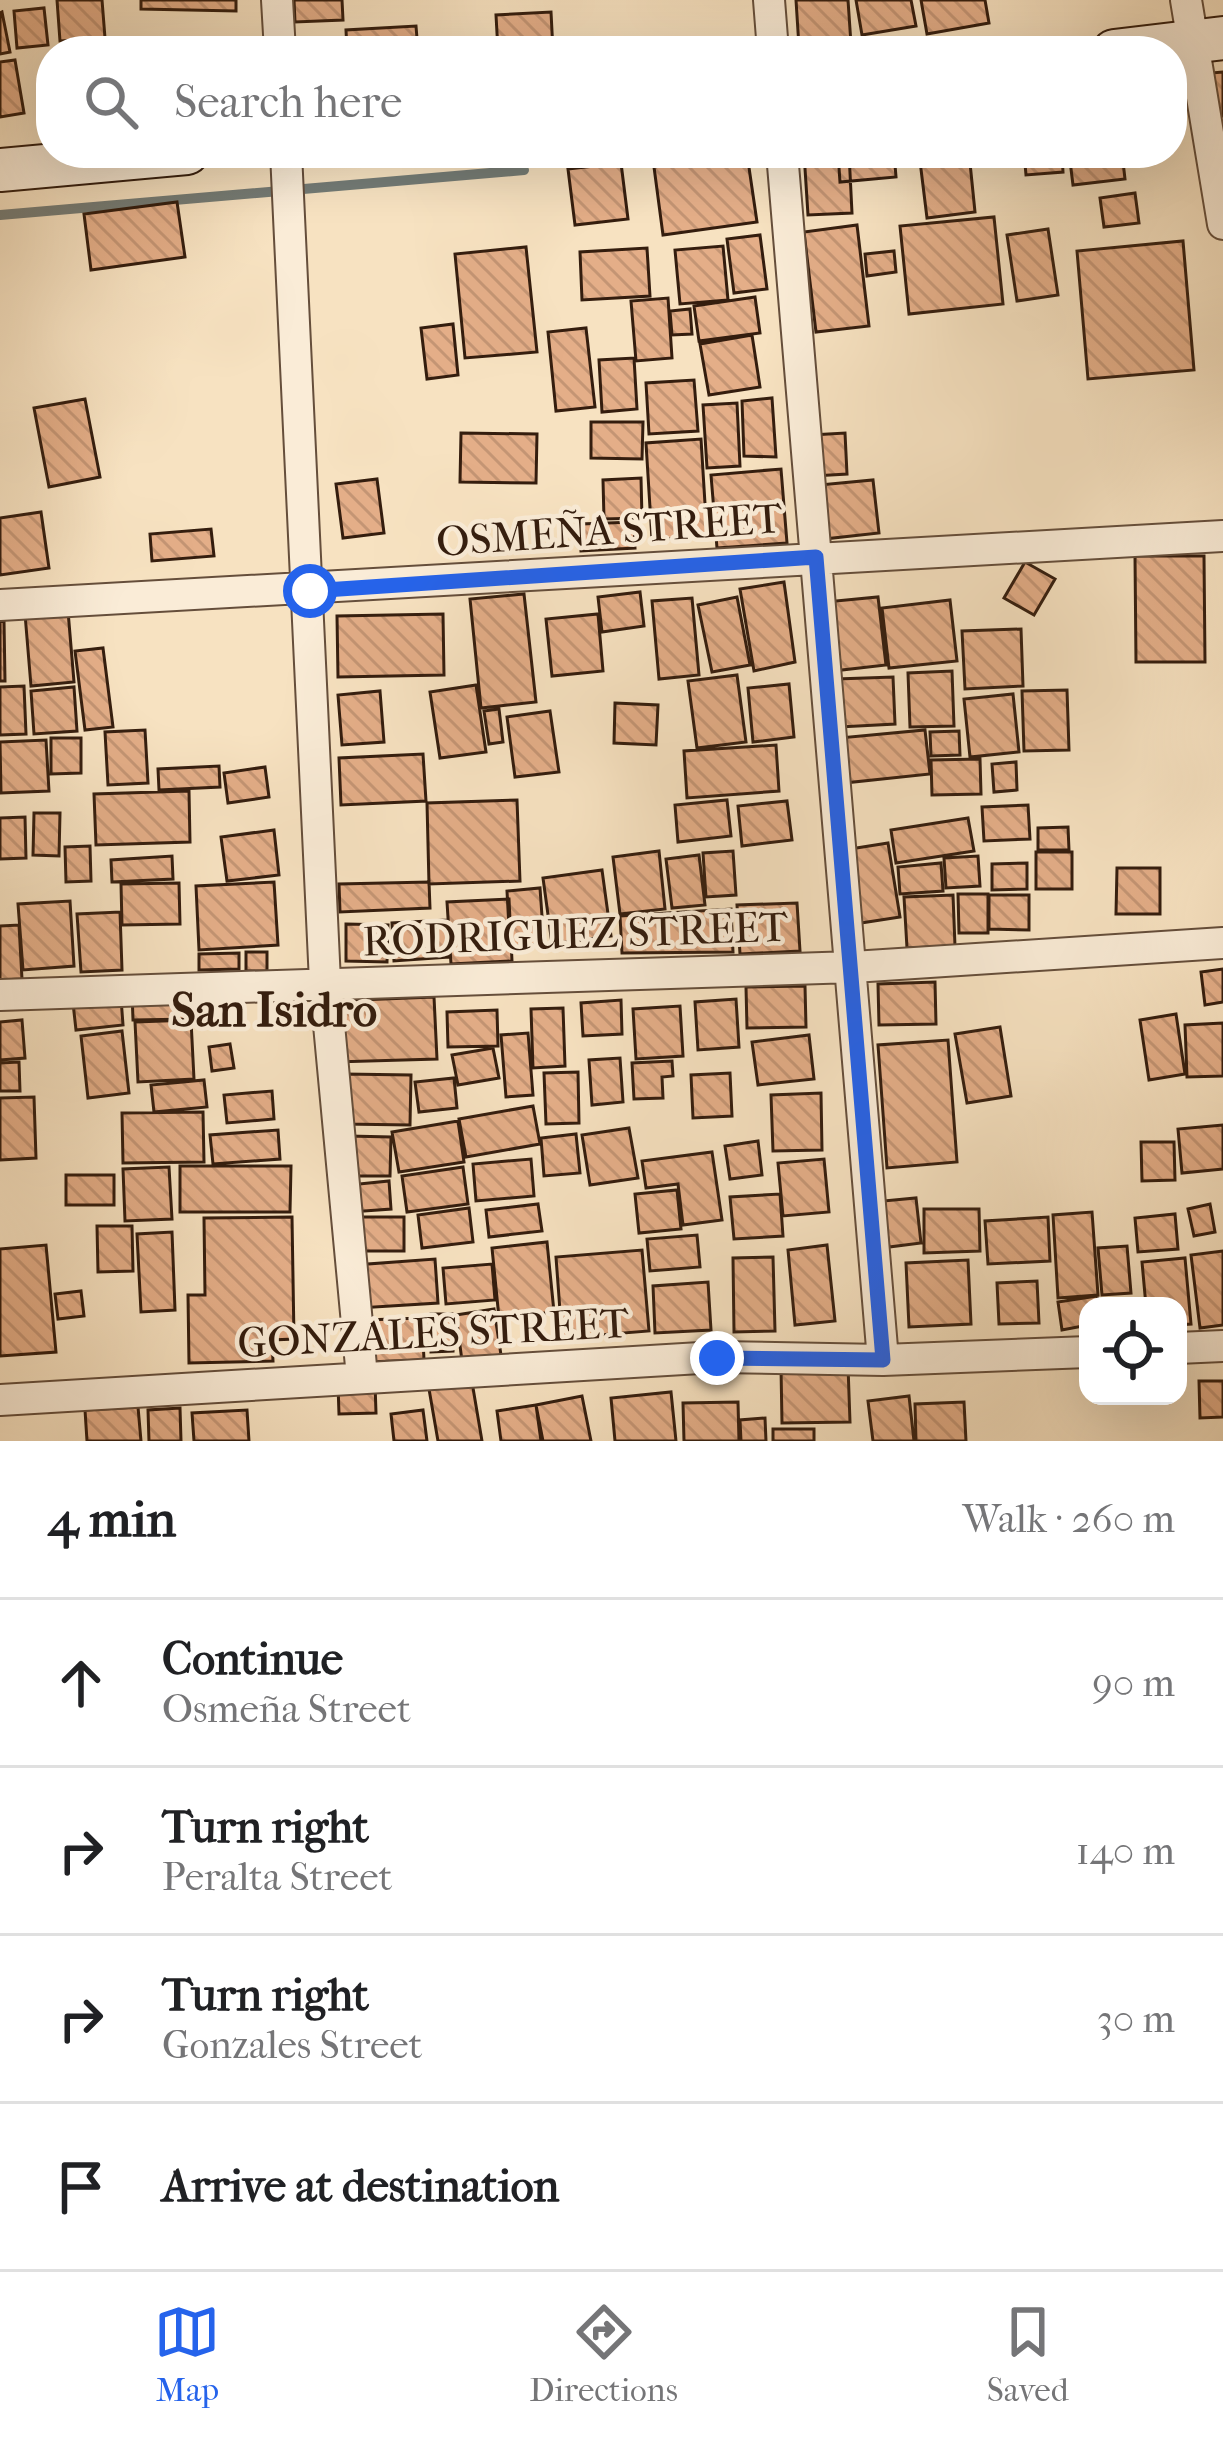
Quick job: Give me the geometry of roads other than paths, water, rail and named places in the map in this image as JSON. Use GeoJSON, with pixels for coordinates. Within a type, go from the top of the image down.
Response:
{"type":"FeatureCollection","features":[{"type":"Feature","properties":{"kind":"main road"},"geometry":{"type":"LineString","coordinates":[[0,170],[36,167]]}},
{"type":"Feature","properties":{"kind":"street"},"geometry":{"type":"LineString","coordinates":[[277,0],[279,36]]}},
{"type":"Feature","properties":{"kind":"street"},"geometry":{"type":"LineString","coordinates":[[769,0],[772,36]]}},
{"type":"Feature","properties":{"kind":"street"},"geometry":{"type":"LineString","coordinates":[[1186,0],[1208,40],[1223,224]]}},
{"type":"Feature","properties":{"kind":"street"},"geometry":{"type":"LineString","coordinates":[[287,168],[325,982],[362,1377]]}},
{"type":"Feature","properties":{"kind":"street"},"geometry":{"type":"LineString","coordinates":[[783,168],[883,1360]]}},
{"type":"Feature","properties":{"kind":"street","name":"OSMEÑA STREET"},"geometry":{"type":"LineString","coordinates":[[0,605],[1223,536]]}},
{"type":"Feature","properties":{"kind":"street","name":"RODRIGUEZ STREET"},"geometry":{"type":"LineString","coordinates":[[0,995],[853,968],[1223,944]]}},
{"type":"Feature","properties":{"kind":"street"},"geometry":{"type":"LineString","coordinates":[[1187,1348],[1223,1346]]}},
{"type":"Feature","properties":{"kind":"street","name":"GONZALES STREET"},"geometry":{"type":"LineString","coordinates":[[0,1400],[717,1358],[883,1360],[1079,1352]]}},
{"type":"Feature","properties":{"kind":"waterway"},"geometry":{"type":"LineString","coordinates":[[0,215],[524,170]]}},
{"type":"Feature","properties":{"kind":"district","name":"San Isidro"},"geometry":{"type":"Point","coordinates":[274,1009]}}]}
